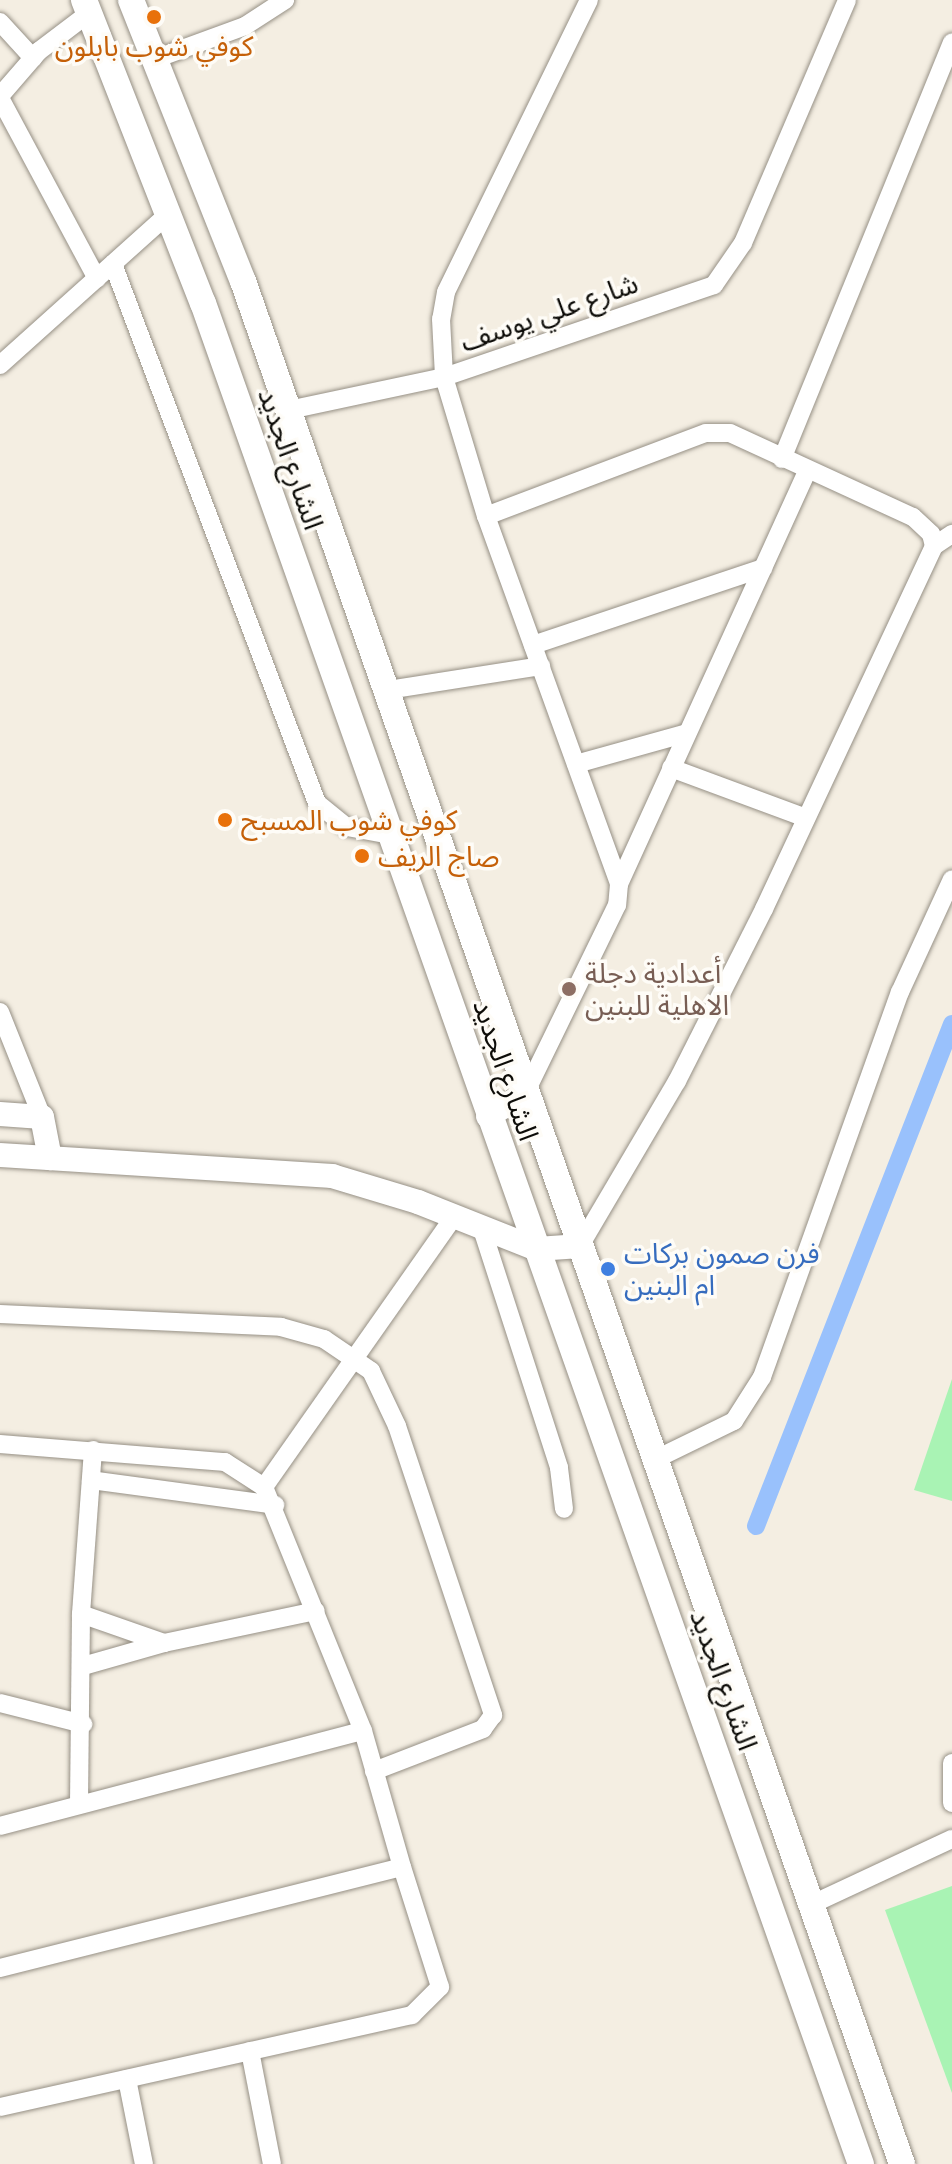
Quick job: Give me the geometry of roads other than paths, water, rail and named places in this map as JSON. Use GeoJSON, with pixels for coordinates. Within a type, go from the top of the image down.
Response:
{"type":"FeatureCollection","features":[{"type":"Feature","properties":{"kind":"main road","name":"الشارع الجديد"},"geometry":{"type":"LineString","coordinates":[[131,0],[289,410],[808,1906],[902,2164]]}},
{"type":"Feature","properties":{"kind":"main road","name":"الشارع الجديد"},"geometry":{"type":"LineString","coordinates":[[86,6],[168,214],[861,2164]]}},
{"type":"Feature","properties":{"kind":"street"},"geometry":{"type":"LineString","coordinates":[[155,59],[245,26],[285,0]]}},
{"type":"Feature","properties":{"kind":"street","name":"شارع علي يوسف"},"geometry":{"type":"LineString","coordinates":[[589,0],[446,292],[441,319],[444,377],[714,285],[743,243],[847,0]]}},
{"type":"Feature","properties":{"kind":"street"},"geometry":{"type":"LineString","coordinates":[[86,6],[33,58],[0,97],[97,279]]}},
{"type":"Feature","properties":{"kind":"street"},"geometry":{"type":"LineString","coordinates":[[0,22],[33,58]]}},
{"type":"Feature","properties":{"kind":"street"},"geometry":{"type":"LineString","coordinates":[[782,459],[952,42]]}},
{"type":"Feature","properties":{"kind":"street"},"geometry":{"type":"LineString","coordinates":[[0,365],[168,214]]}},
{"type":"Feature","properties":{"kind":"street"},"geometry":{"type":"LineString","coordinates":[[113,264],[317,803],[347,827],[390,835]]}},
{"type":"Feature","properties":{"kind":"street"},"geometry":{"type":"LineString","coordinates":[[289,410],[444,377],[486,516],[619,884]]}},
{"type":"Feature","properties":{"kind":"street"},"geometry":{"type":"LineString","coordinates":[[486,516],[706,433],[730,433],[807,472],[913,517],[926,527],[934,546]]}},
{"type":"Feature","properties":{"kind":"street"},"geometry":{"type":"LineString","coordinates":[[488,1116],[525,1094],[617,905],[619,884],[807,472]]}},
{"type":"Feature","properties":{"kind":"street"},"geometry":{"type":"LineString","coordinates":[[0,1155],[332,1176],[537,1249],[580,1246],[677,1081],[934,546],[952,534]]}},
{"type":"Feature","properties":{"kind":"street"},"geometry":{"type":"LineString","coordinates":[[533,645],[763,568]]}},
{"type":"Feature","properties":{"kind":"street"},"geometry":{"type":"LineString","coordinates":[[388,690],[541,666]]}},
{"type":"Feature","properties":{"kind":"street"},"geometry":{"type":"LineString","coordinates":[[576,764],[687,733]]}},
{"type":"Feature","properties":{"kind":"street"},"geometry":{"type":"LineString","coordinates":[[671,768],[806,818]]}},
{"type":"Feature","properties":{"kind":"street"},"geometry":{"type":"LineString","coordinates":[[654,1460],[734,1421],[762,1377],[900,992],[952,879]]}},
{"type":"Feature","properties":{"kind":"street"},"geometry":{"type":"LineString","coordinates":[[0,1012],[42,1117],[50,1158]]}},
{"type":"Feature","properties":{"kind":"street"},"geometry":{"type":"LineString","coordinates":[[0,1114],[42,1117]]}},
{"type":"Feature","properties":{"kind":"street"},"geometry":{"type":"LineString","coordinates":[[264,1487],[454,1217]]}},
{"type":"Feature","properties":{"kind":"street"},"geometry":{"type":"LineString","coordinates":[[482,1229],[559,1468],[564,1509]]}},
{"type":"Feature","properties":{"kind":"street"},"geometry":{"type":"LineString","coordinates":[[0,1314],[281,1327],[324,1339],[356,1357],[371,1371],[397,1426],[493,1715],[483,1729],[374,1771]]}},
{"type":"Feature","properties":{"kind":"street"},"geometry":{"type":"LineString","coordinates":[[0,1444],[225,1462],[264,1487],[275,1505],[363,1731],[402,1867],[439,1971],[440,1987],[433,1998],[412,2015],[0,2107]]}},
{"type":"Feature","properties":{"kind":"street"},"geometry":{"type":"LineString","coordinates":[[79,1804],[83,1724],[81,1614],[93,1450]]}},
{"type":"Feature","properties":{"kind":"street"},"geometry":{"type":"LineString","coordinates":[[91,1480],[275,1505]]}},
{"type":"Feature","properties":{"kind":"street"},"geometry":{"type":"LineString","coordinates":[[83,1666],[164,1643],[316,1611]]}},
{"type":"Feature","properties":{"kind":"street"},"geometry":{"type":"LineString","coordinates":[[81,1614],[164,1643]]}},
{"type":"Feature","properties":{"kind":"street"},"geometry":{"type":"LineString","coordinates":[[0,1703],[83,1724]]}},
{"type":"Feature","properties":{"kind":"street"},"geometry":{"type":"LineString","coordinates":[[0,1826],[363,1731]]}},
{"type":"Feature","properties":{"kind":"street"},"geometry":{"type":"LineString","coordinates":[[952,1763],[952,1803]]}},
{"type":"Feature","properties":{"kind":"street"},"geometry":{"type":"LineString","coordinates":[[808,1906],[952,1839]]}},
{"type":"Feature","properties":{"kind":"street"},"geometry":{"type":"LineString","coordinates":[[0,1968],[402,1867]]}},
{"type":"Feature","properties":{"kind":"street"},"geometry":{"type":"LineString","coordinates":[[250,2051],[272,2164]]}},
{"type":"Feature","properties":{"kind":"street"},"geometry":{"type":"LineString","coordinates":[[127,2079],[144,2164]]}},
{"type":"Feature","properties":{"kind":"waterway"},"geometry":{"type":"LineString","coordinates":[[756,1526],[952,1024]]}},
{"type":"Feature","properties":{"kind":"place","name":"كوفي شوب بابلون"},"geometry":{"type":"Point","coordinates":[154,17]}},
{"type":"Feature","properties":{"kind":"place","name":"كوفي شوب المسبح"},"geometry":{"type":"Point","coordinates":[225,820]}},
{"type":"Feature","properties":{"kind":"place","name":"صاج الريف"},"geometry":{"type":"Point","coordinates":[362,856]}},
{"type":"Feature","properties":{"kind":"place","name":"أعدادية دجلة الاهلية للبنين"},"geometry":{"type":"Point","coordinates":[569,989]}},
{"type":"Feature","properties":{"kind":"place","name":"فرن صمون بركات ام البنين"},"geometry":{"type":"Point","coordinates":[608,1269]}}]}
